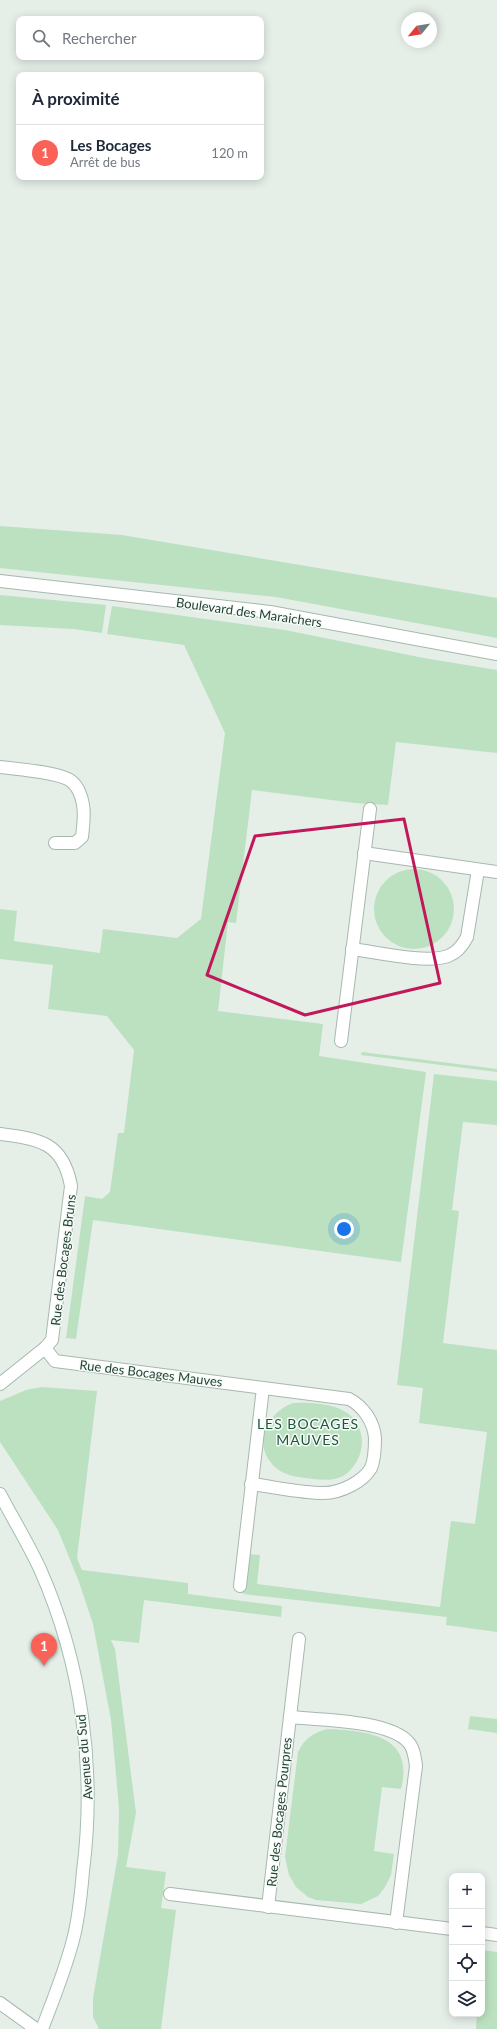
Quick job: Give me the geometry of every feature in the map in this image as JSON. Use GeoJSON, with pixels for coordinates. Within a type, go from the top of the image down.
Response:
{"type":"FeatureCollection","features":[{"type":"Feature","properties":{"kind":"street","name":"Boulevard des Maraichers"},"geometry":{"type":"LineString","coordinates":[[0,581],[270,612],[497,654]]}},
{"type":"Feature","properties":{"kind":"street"},"geometry":{"type":"LineString","coordinates":[[0,767],[57,775],[71,781],[75,786],[80,793],[84,807],[82,837],[75,843],[55,843]]}},
{"type":"Feature","properties":{"kind":"street"},"geometry":{"type":"LineString","coordinates":[[340,1041],[370,809]]}},
{"type":"Feature","properties":{"kind":"street"},"geometry":{"type":"LineString","coordinates":[[364,853],[497,872]]}},
{"type":"Feature","properties":{"kind":"street"},"geometry":{"type":"LineString","coordinates":[[352,949],[426,959],[449,956],[464,943],[467,937],[478,870]]}},
{"type":"Feature","properties":{"kind":"street","name":"Rue des Bocages Bruns"},"geometry":{"type":"LineString","coordinates":[[0,1134],[32,1138],[48,1144],[64,1161],[69,1173],[71,1186],[71,1202],[55,1329],[52,1340],[45,1348],[0,1384]]}},
{"type":"Feature","properties":{"kind":"street","name":"Rue des Bocages Mauves"},"geometry":{"type":"LineString","coordinates":[[45,1348],[56,1361],[349,1399],[358,1404],[365,1412],[375,1433],[376,1448],[371,1467],[365,1475],[341,1490],[325,1493],[252,1484]]}},
{"type":"Feature","properties":{"kind":"street"},"geometry":{"type":"LineString","coordinates":[[240,1586],[263,1388]]}},
{"type":"Feature","properties":{"kind":"street","name":"Avenue du Sud"},"geometry":{"type":"LineString","coordinates":[[0,1494],[39,1568],[61,1625],[76,1681],[88,1767],[87,1837],[78,1919],[74,1939],[63,1974],[42,2029]]}},
{"type":"Feature","properties":{"kind":"street","name":"Rue des Bocages Pourpres"},"geometry":{"type":"LineString","coordinates":[[268,1907],[298,1639]]}},
{"type":"Feature","properties":{"kind":"street"},"geometry":{"type":"LineString","coordinates":[[290,1717],[383,1728],[402,1736],[413,1749],[416,1766],[396,1922]]}},
{"type":"Feature","properties":{"kind":"street"},"geometry":{"type":"LineString","coordinates":[[170,1894],[449,1929]]}},
{"type":"Feature","properties":{"kind":"street"},"geometry":{"type":"LineString","coordinates":[[485,1933],[497,1935]]}},
{"type":"Feature","properties":{"kind":"street"},"geometry":{"type":"LineString","coordinates":[[0,2003],[36,2029]]}},
{"type":"Feature","properties":{"kind":"highlighted area"},"geometry":{"type":"Polygon","coordinates":[[[404,819],[440,983],[305,1015],[207,975],[255,836],[404,819]]]}},
{"type":"Feature","properties":{"kind":"green space"},"geometry":{"type":"Polygon","coordinates":[[[0,526],[122,535],[497,598],[497,638],[276,597],[0,568],[0,526]]]}},
{"type":"Feature","properties":{"kind":"green space"},"geometry":{"type":"Polygon","coordinates":[[[0,595],[106,605],[102,633],[73,629],[0,625],[0,595]]]}},
{"type":"Feature","properties":{"kind":"green space"},"geometry":{"type":"Polygon","coordinates":[[[112,606],[285,630],[424,658],[497,670],[497,753],[396,742],[388,805],[355,803],[252,790],[236,923],[228,922],[218,1011],[323,1024],[319,1056],[426,1072],[401,1262],[93,1220],[76,1339],[66,1338],[85,1196],[102,1199],[110,1192],[118,1133],[124,1133],[134,1050],[107,1016],[48,1009],[53,965],[0,959],[0,909],[17,911],[14,941],[100,953],[103,929],[177,938],[201,919],[225,733],[184,645],[107,634],[112,606]]]}},
{"type":"Feature","properties":{"kind":"green space"},"geometry":{"type":"Polygon","coordinates":[[[406,869],[422,869],[443,880],[454,901],[454,917],[443,938],[422,949],[406,949],[392,943],[385,938],[380,931],[374,917],[374,901],[380,887],[385,880],[392,875],[406,869]]]}},
{"type":"Feature","properties":{"kind":"green space"},"geometry":{"type":"Polygon","coordinates":[[[362,1052],[497,1069],[497,1072],[361,1055],[362,1052]]]}},
{"type":"Feature","properties":{"kind":"green space"},"geometry":{"type":"Polygon","coordinates":[[[434,1074],[497,1081],[497,1125],[463,1122],[452,1210],[459,1211],[443,1343],[497,1350],[497,1632],[446,1625],[447,1617],[243,1594],[248,1554],[260,1555],[257,1584],[440,1607],[451,1521],[475,1524],[487,1432],[419,1423],[423,1388],[397,1385],[434,1074]]]}},
{"type":"Feature","properties":{"kind":"green space"},"geometry":{"type":"Polygon","coordinates":[[[42,1387],[97,1391],[77,1558],[82,1570],[188,1583],[188,1594],[282,1606],[281,1617],[144,1600],[139,1643],[111,1640],[115,1649],[136,1813],[126,1867],[166,1872],[161,1908],[176,1910],[161,2029],[99,2029],[93,2017],[93,1998],[118,1855],[119,1808],[111,1720],[93,1624],[79,1582],[58,1530],[0,1442],[0,1401],[26,1390],[42,1387]]]}},
{"type":"Feature","properties":{"kind":"green space"},"geometry":{"type":"Polygon","coordinates":[[[293,1403],[319,1404],[338,1408],[352,1417],[358,1425],[362,1443],[360,1453],[357,1461],[343,1476],[336,1479],[325,1480],[294,1476],[280,1471],[268,1459],[264,1450],[263,1440],[269,1422],[275,1414],[293,1403]]]}},
{"type":"Feature","properties":{"kind":"green space"},"geometry":{"type":"Polygon","coordinates":[[[470,1716],[497,1719],[497,1733],[468,1729],[470,1716]]]}},
{"type":"Feature","properties":{"kind":"green space"},"geometry":{"type":"Polygon","coordinates":[[[328,1729],[372,1735],[384,1740],[394,1747],[401,1757],[403,1771],[401,1789],[382,1787],[374,1851],[394,1854],[391,1875],[385,1887],[378,1896],[361,1904],[316,1900],[308,1897],[296,1887],[289,1875],[285,1857],[298,1752],[306,1740],[318,1732],[328,1729]]]}},
{"type":"Feature","properties":{"kind":"green space"},"geometry":{"type":"Polygon","coordinates":[[[485,1950],[497,1952],[497,2029],[476,2029],[477,2017],[485,2017],[485,1950]]]}},
{"type":"Feature","properties":{"kind":"place","name":"Les Bocages"},"geometry":{"type":"Point","coordinates":[44,1666]}},
{"type":"Feature","properties":{"kind":"district","name":"LES BOCAGES MAUVES"},"geometry":{"type":"Point","coordinates":[308,1432]}}]}
